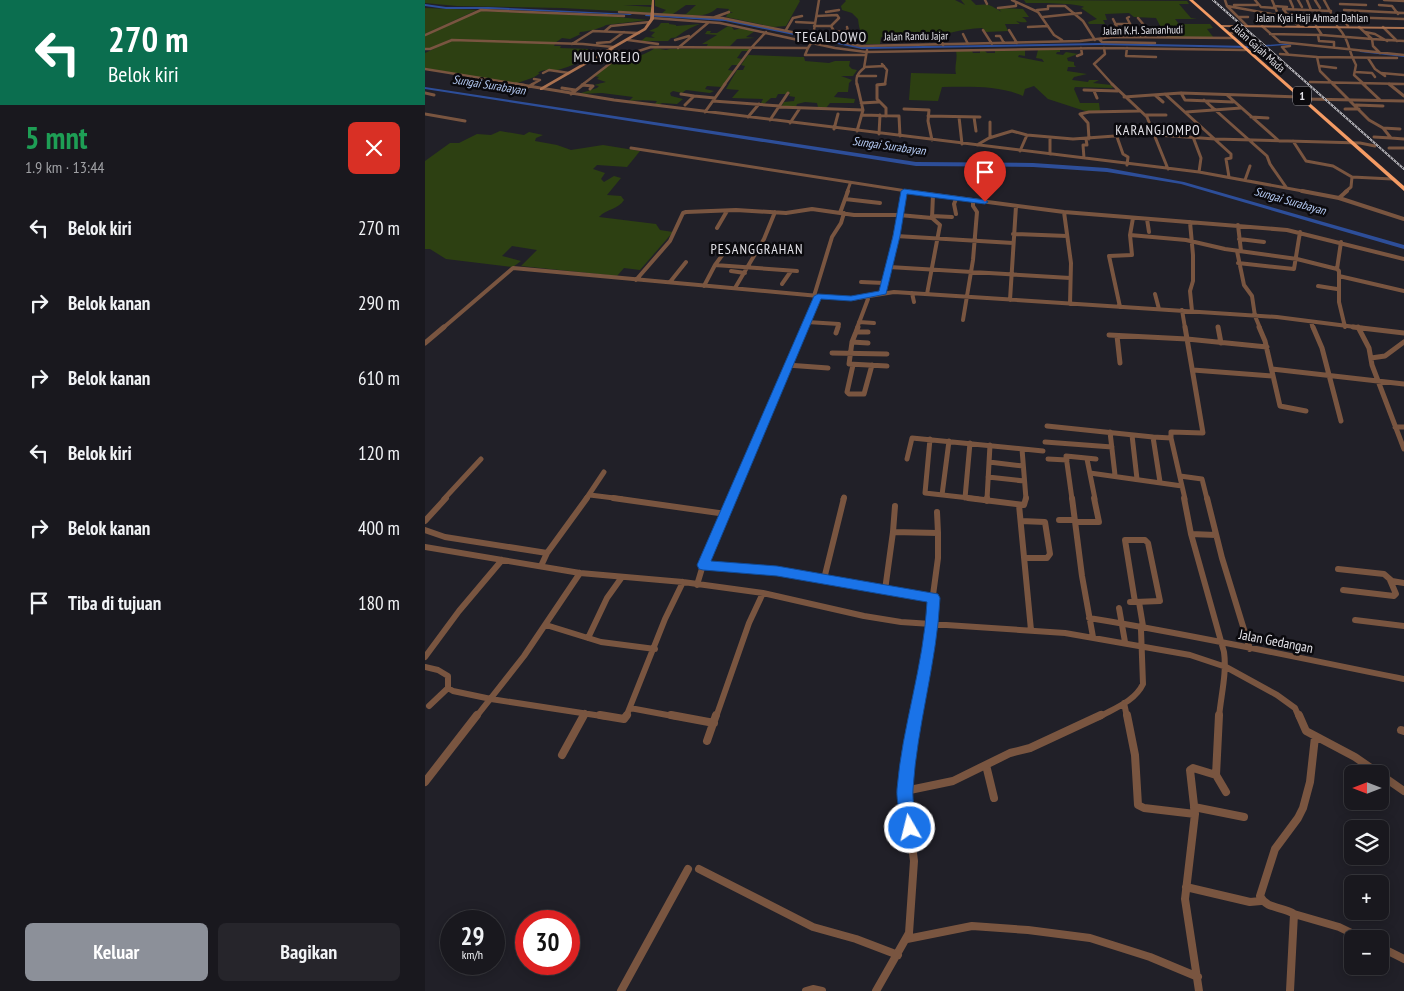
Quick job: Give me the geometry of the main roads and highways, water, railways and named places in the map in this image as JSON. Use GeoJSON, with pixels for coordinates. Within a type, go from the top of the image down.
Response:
{"type":"FeatureCollection","features":[{"type":"Feature","properties":{"kind":"highway","name":"Jalan Gajah Mada"},"geometry":{"type":"LineString","coordinates":[[1192,0],[1404,189]]}},
{"type":"Feature","properties":{"kind":"highway","name":"Jalan Gajah Mada"},"geometry":{"type":"LineString","coordinates":[[1354,144],[1404,185]]}},
{"type":"Feature","properties":{"kind":"waterway"},"geometry":{"type":"LineString","coordinates":[[425,5],[446,8],[630,14]]}},
{"type":"Feature","properties":{"kind":"waterway"},"geometry":{"type":"LineString","coordinates":[[646,15],[725,20],[862,48],[1100,44],[1250,47],[1294,44]]}},
{"type":"Feature","properties":{"kind":"waterway"},"geometry":{"type":"LineString","coordinates":[[1360,51],[1404,56]]}},
{"type":"Feature","properties":{"kind":"waterway","name":"Sungai Surabayan"},"geometry":{"type":"LineString","coordinates":[[425,88],[916,164],[1033,165],[1107,170],[1182,183],[1404,247]]}},
{"type":"Feature","properties":{"kind":"railway"},"geometry":{"type":"LineString","coordinates":[[1213,0],[1404,169]]}},
{"type":"Feature","properties":{"kind":"district","name":"TEGALDOWO"},"geometry":{"type":"Point","coordinates":[831,37]}},
{"type":"Feature","properties":{"kind":"district","name":"MULYOREJO"},"geometry":{"type":"Point","coordinates":[607,57]}},
{"type":"Feature","properties":{"kind":"district","name":"KARANGJOMPO"},"geometry":{"type":"Point","coordinates":[1158,130]}},
{"type":"Feature","properties":{"kind":"district","name":"PESANGGRAHAN"},"geometry":{"type":"Point","coordinates":[757,249]}}]}
